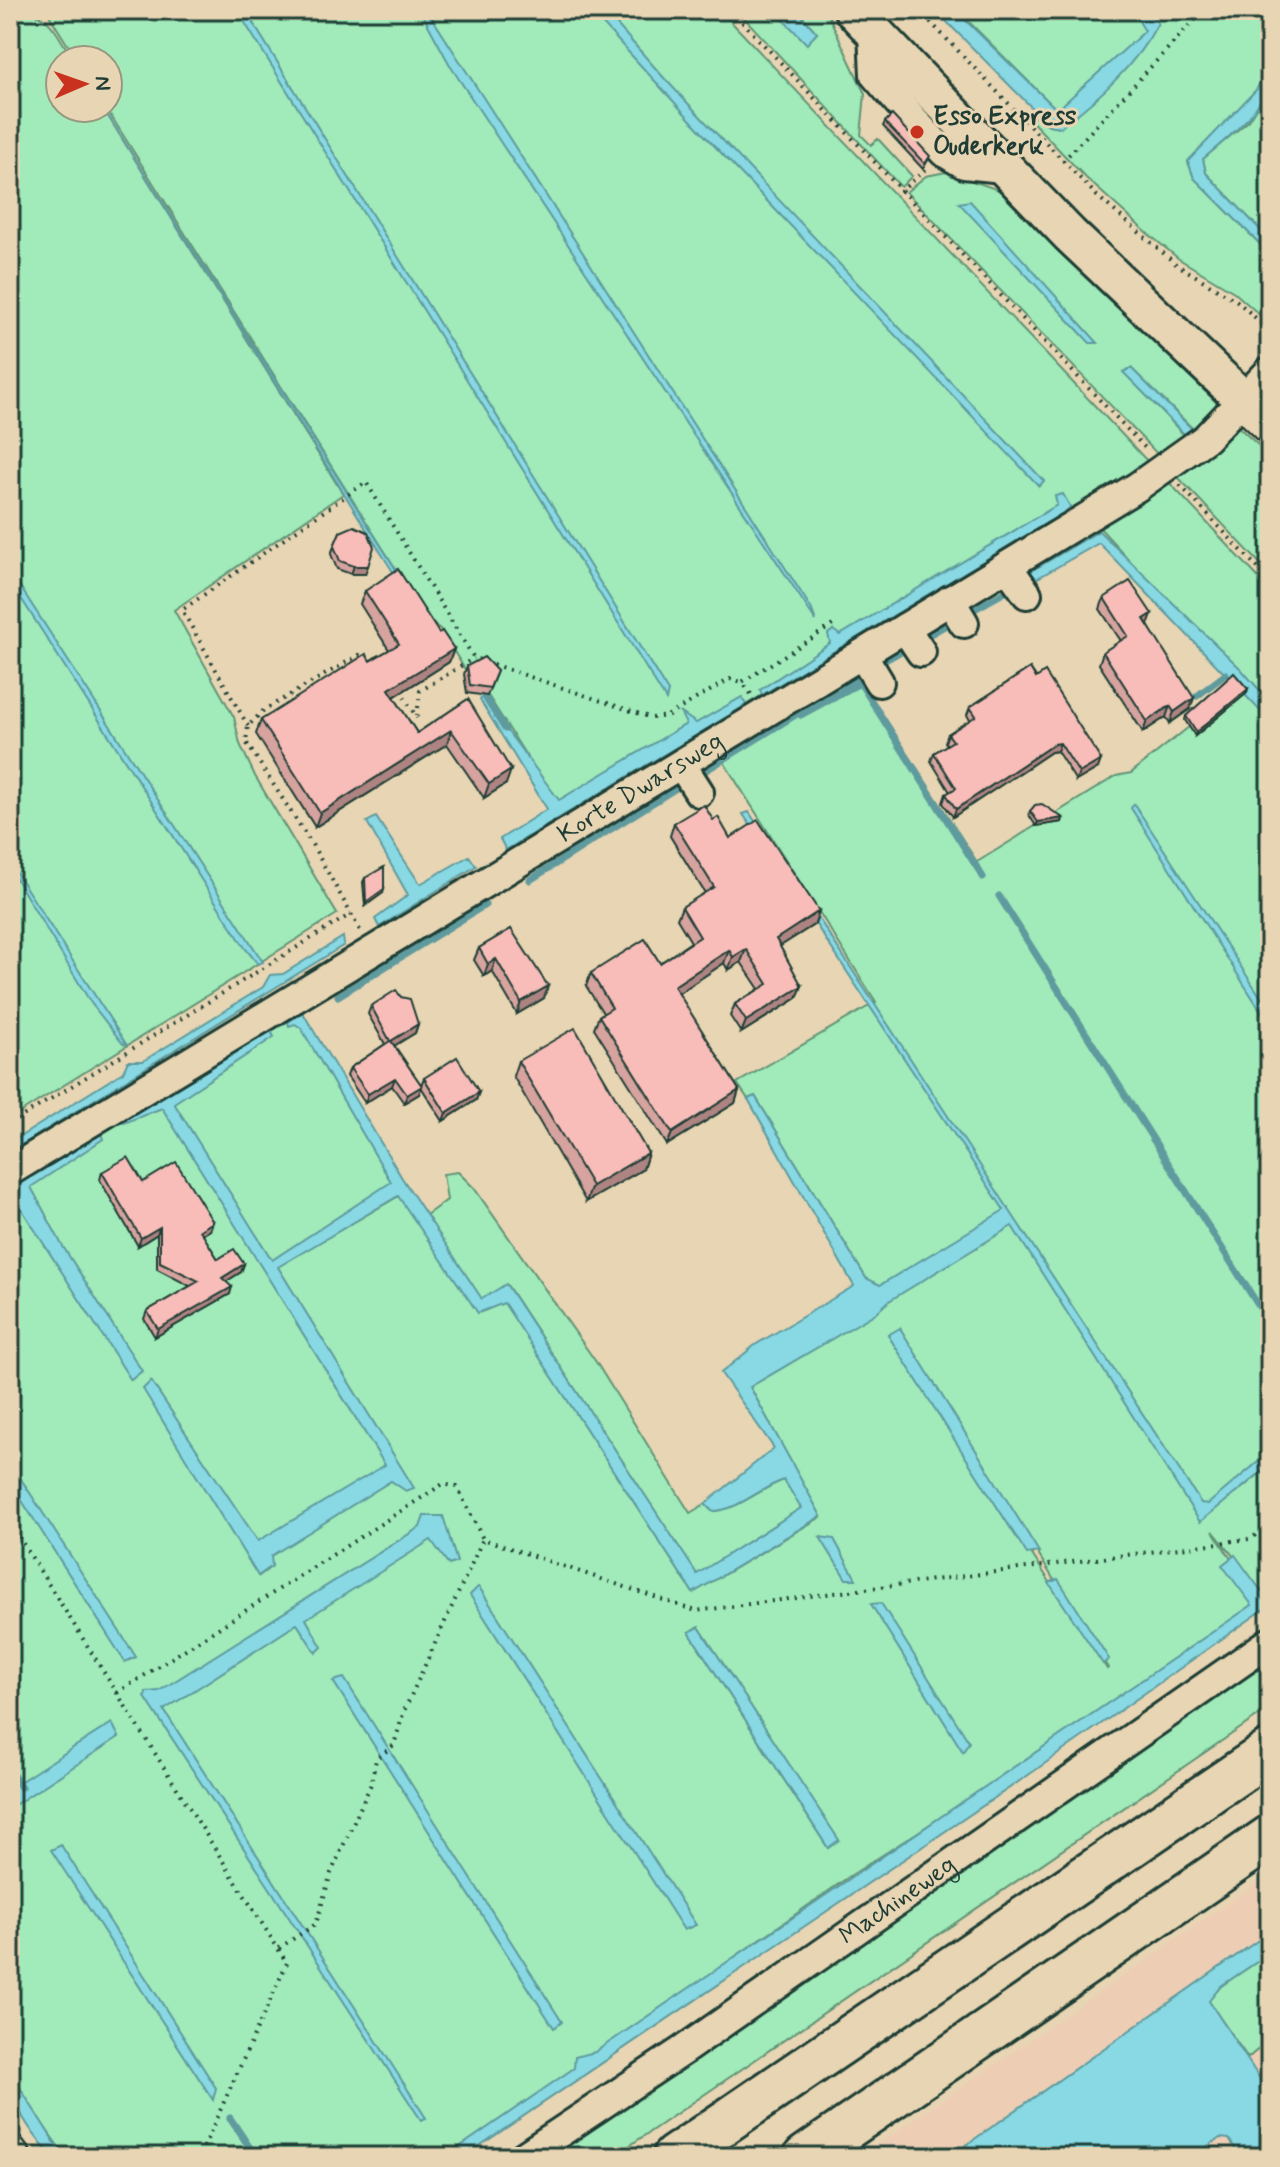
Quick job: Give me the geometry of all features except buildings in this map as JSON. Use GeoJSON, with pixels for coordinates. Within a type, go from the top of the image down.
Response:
{"type":"FeatureCollection","features":[{"type":"Feature","properties":{"kind":"highway"},"geometry":{"type":"LineString","coordinates":[[674,2157],[1270,1751]]}},
{"type":"Feature","properties":{"kind":"highway"},"geometry":{"type":"LineString","coordinates":[[805,2157],[1270,1837]]}},
{"type":"Feature","properties":{"kind":"main road"},"geometry":{"type":"LineString","coordinates":[[867,17],[1003,168],[1262,395]]}},
{"type":"Feature","properties":{"kind":"main road"},"geometry":{"type":"LineString","coordinates":[[867,17],[1262,395]]}},
{"type":"Feature","properties":{"kind":"street"},"geometry":{"type":"LineString","coordinates":[[867,17],[875,75],[944,152],[964,164],[1003,168]]}},
{"type":"Feature","properties":{"kind":"street"},"geometry":{"type":"LineString","coordinates":[[1262,395],[1254,431],[1270,447]]}},
{"type":"Feature","properties":{"kind":"street","name":"Korte Dwarsweg"},"geometry":{"type":"LineString","coordinates":[[10,1171],[373,951],[689,776],[766,713],[870,667],[957,611],[1016,579],[1262,395]]}},
{"type":"Feature","properties":{"kind":"street","name":"Machineweg"},"geometry":{"type":"LineString","coordinates":[[523,2157],[682,2051],[1270,1642]]}},
{"type":"Feature","properties":{"kind":"street"},"geometry":{"type":"LineString","coordinates":[[10,2149],[16,2157]]}},
{"type":"Feature","properties":{"kind":"path"},"geometry":{"type":"LineString","coordinates":[[731,10],[1270,581]]}},
{"type":"Feature","properties":{"kind":"path"},"geometry":{"type":"LineString","coordinates":[[919,10],[1097,196],[1176,264],[1237,301],[1270,331]]}},
{"type":"Feature","properties":{"kind":"path"},"geometry":{"type":"LineString","coordinates":[[1063,161],[1204,10]]}},
{"type":"Feature","properties":{"kind":"path"},"geometry":{"type":"LineString","coordinates":[[900,192],[944,152]]}},
{"type":"Feature","properties":{"kind":"path"},"geometry":{"type":"LineString","coordinates":[[373,951],[313,846],[250,755],[246,742],[248,726],[182,610],[366,482],[474,658],[652,718],[667,716],[730,679],[742,682],[766,713]]}},
{"type":"Feature","properties":{"kind":"path"},"geometry":{"type":"LineString","coordinates":[[742,682],[836,623]]}},
{"type":"Feature","properties":{"kind":"path"},"geometry":{"type":"LineString","coordinates":[[248,726],[264,710],[359,655],[381,659],[388,671]]}},
{"type":"Feature","properties":{"kind":"path"},"geometry":{"type":"LineString","coordinates":[[395,683],[417,718],[420,691],[474,658]]}},
{"type":"Feature","properties":{"kind":"path"},"geometry":{"type":"LineString","coordinates":[[10,1124],[351,914]]}},
{"type":"Feature","properties":{"kind":"path"},"geometry":{"type":"LineString","coordinates":[[117,1693],[443,1484],[457,1487],[483,1539],[696,1611],[1249,1539],[1270,1527]]}},
{"type":"Feature","properties":{"kind":"path"},"geometry":{"type":"LineString","coordinates":[[10,1523],[287,1963],[199,2157]]}},
{"type":"Feature","properties":{"kind":"path"},"geometry":{"type":"LineString","coordinates":[[279,1948],[316,1924],[331,1873],[371,1784],[376,1759],[394,1745],[404,1711],[483,1539]]}},
{"type":"Feature","properties":{"kind":"shaded area"},"geometry":{"type":"Polygon","coordinates":[[[1270,1874],[1270,2157],[858,2157],[954,2092],[1270,1874]]]}},
{"type":"Feature","properties":{"kind":"green space"},"geometry":{"type":"Polygon","coordinates":[[[10,10],[34,13],[43,18],[63,44],[44,44],[44,124],[113,124],[343,494],[174,610],[234,717],[240,744],[255,776],[337,914],[10,1119],[10,10]]]}},
{"type":"Feature","properties":{"kind":"green space"},"geometry":{"type":"Polygon","coordinates":[[[46,10],[720,10],[1150,464],[563,814],[487,694],[482,697],[440,629],[428,620],[116,124],[124,124],[124,44],[67,44],[46,10]]]}},
{"type":"Feature","properties":{"kind":"green space"},"geometry":{"type":"Polygon","coordinates":[[[737,10],[774,10],[807,43],[817,33],[797,10],[826,10],[865,94],[861,135],[871,145],[878,139],[912,176],[901,187],[737,10]]]}},
{"type":"Feature","properties":{"kind":"green space"},"geometry":{"type":"Polygon","coordinates":[[[957,10],[1270,10],[1270,63],[1257,89],[1188,162],[1194,178],[1270,254],[1270,324],[1234,292],[1179,259],[1146,232],[1086,178],[1022,111],[1049,125],[1061,127],[1142,35],[1057,110],[957,10]]]}},
{"type":"Feature","properties":{"kind":"green space"},"geometry":{"type":"Polygon","coordinates":[[[1270,86],[1270,240],[1206,173],[1203,159],[1247,122],[1270,86]]]}},
{"type":"Feature","properties":{"kind":"green space"},"geometry":{"type":"Polygon","coordinates":[[[946,172],[1002,191],[1224,410],[1163,460],[906,192],[926,176],[946,172]],[[1131,368],[1124,372],[1184,435],[1193,429],[1131,368]]]}},
{"type":"Feature","properties":{"kind":"green space"},"geometry":{"type":"Polygon","coordinates":[[[1233,422],[1270,456],[1270,574],[1177,476],[1233,422]]]}},
{"type":"Feature","properties":{"kind":"green space"},"geometry":{"type":"Polygon","coordinates":[[[1167,480],[1270,590],[1270,1462],[1241,1489],[1270,1465],[1270,1587],[1263,1593],[1213,1531],[1263,1609],[850,1876],[719,1968],[725,1980],[462,2157],[66,2157],[10,2079],[10,1186],[301,1009],[392,1182],[287,1261],[399,1196],[481,1312],[504,1302],[693,1593],[821,1517],[750,1387],[866,1278],[755,1096],[748,1099],[737,1083],[876,1002],[720,756],[857,674],[977,862],[1116,776],[1131,773],[1243,684],[1098,526],[1167,480]],[[900,1329],[888,1335],[1107,1669],[900,1329]],[[151,1381],[144,1389],[259,1576],[272,1566],[151,1381]],[[699,1627],[689,1632],[828,1848],[838,1840],[699,1627]]]}},
{"type":"Feature","properties":{"kind":"green space"},"geometry":{"type":"Polygon","coordinates":[[[458,1172],[474,1188],[596,1362],[690,1513],[705,1504],[712,1511],[731,1507],[784,1480],[801,1508],[697,1575],[507,1285],[482,1300],[426,1215],[447,1200],[443,1174],[458,1172]]]}},
{"type":"Feature","properties":{"kind":"green space"},"geometry":{"type":"Polygon","coordinates":[[[1270,1653],[1270,1708],[613,2157],[539,2157],[1270,1653]]]}},
{"type":"Feature","properties":{"kind":"green space"},"geometry":{"type":"Polygon","coordinates":[[[1270,1953],[1270,2039],[1248,2058],[1208,2001],[1221,1986],[1270,1953]]]}},
{"type":"Feature","properties":{"kind":"water"},"geometry":{"type":"Polygon","coordinates":[[[237,10],[245,10],[668,692],[666,700],[237,10]]]}},
{"type":"Feature","properties":{"kind":"water"},"geometry":{"type":"Polygon","coordinates":[[[420,10],[427,10],[811,608],[816,621],[451,67],[420,10]]]}},
{"type":"Feature","properties":{"kind":"water"},"geometry":{"type":"Polygon","coordinates":[[[590,10],[604,10],[665,79],[1044,481],[1039,486],[707,138],[590,10]]]}},
{"type":"Feature","properties":{"kind":"water"},"geometry":{"type":"Polygon","coordinates":[[[774,10],[797,10],[817,33],[807,44],[774,10]]]}},
{"type":"Feature","properties":{"kind":"water"},"geometry":{"type":"Polygon","coordinates":[[[935,10],[955,10],[1057,110],[1145,31],[1132,10],[1147,10],[1158,23],[1139,53],[1116,80],[1061,127],[1049,125],[935,10]]]}},
{"type":"Feature","properties":{"kind":"water"},"geometry":{"type":"Polygon","coordinates":[[[1270,63],[1264,93],[1257,106],[1203,159],[1206,173],[1270,240],[1270,254],[1194,178],[1188,161],[1257,89],[1270,63]]]}},
{"type":"Feature","properties":{"kind":"water"},"geometry":{"type":"Polygon","coordinates":[[[113,124],[428,620],[425,623],[113,124]]]}},
{"type":"Feature","properties":{"kind":"water"},"geometry":{"type":"Polygon","coordinates":[[[970,201],[1098,343],[1090,343],[959,203],[970,201]]]}},
{"type":"Feature","properties":{"kind":"water"},"geometry":{"type":"Polygon","coordinates":[[[1131,368],[1193,430],[1185,435],[1123,372],[1131,368]]]}},
{"type":"Feature","properties":{"kind":"water"},"geometry":{"type":"Polygon","coordinates":[[[1063,494],[1071,508],[762,695],[760,690],[830,643],[828,634],[833,630],[840,635],[1057,505],[1055,496],[1063,494]]]}},
{"type":"Feature","properties":{"kind":"water"},"geometry":{"type":"Polygon","coordinates":[[[1099,531],[1241,669],[1270,702],[1270,721],[1099,543],[1029,583],[1023,576],[1099,531]]]}},
{"type":"Feature","properties":{"kind":"water"},"geometry":{"type":"Polygon","coordinates":[[[10,571],[263,962],[258,964],[245,948],[10,581],[10,571]]]}},
{"type":"Feature","properties":{"kind":"water"},"geometry":{"type":"Polygon","coordinates":[[[482,697],[559,800],[686,724],[680,712],[696,723],[742,697],[746,705],[506,850],[500,839],[547,809],[480,700],[482,697]]]}},
{"type":"Feature","properties":{"kind":"water"},"geometry":{"type":"Polygon","coordinates":[[[1134,804],[1270,1011],[1270,1025],[1131,808],[1134,804]]]}},
{"type":"Feature","properties":{"kind":"water"},"geometry":{"type":"Polygon","coordinates":[[[749,812],[1201,1503],[1208,1504],[1270,1452],[1270,1465],[1200,1522],[1012,1226],[889,1301],[876,1313],[750,1387],[821,1516],[693,1593],[504,1303],[478,1313],[398,1196],[278,1267],[414,1488],[406,1491],[391,1481],[271,1556],[272,1566],[258,1576],[143,1389],[151,1381],[258,1541],[385,1465],[162,1108],[124,1123],[120,1117],[271,1031],[274,1037],[174,1103],[272,1260],[391,1182],[301,1028],[295,1024],[289,1026],[288,1022],[303,1013],[402,1178],[482,1299],[506,1284],[697,1574],[801,1508],[784,1480],[722,1510],[712,1511],[705,1504],[774,1448],[721,1373],[755,1345],[854,1286],[748,1099],[755,1096],[866,1278],[880,1285],[1004,1210],[743,814],[749,812]]]}},
{"type":"Feature","properties":{"kind":"water"},"geometry":{"type":"Polygon","coordinates":[[[376,817],[420,884],[469,856],[476,866],[379,927],[375,919],[408,895],[367,822],[376,817]]]}},
{"type":"Feature","properties":{"kind":"water"},"geometry":{"type":"Polygon","coordinates":[[[10,863],[126,1044],[91,1003],[10,869],[10,863]]]}},
{"type":"Feature","properties":{"kind":"water"},"geometry":{"type":"Polygon","coordinates":[[[343,937],[344,945],[10,1152],[10,1143],[123,1072],[128,1061],[143,1061],[263,987],[270,975],[283,974],[343,937]]]}},
{"type":"Feature","properties":{"kind":"water"},"geometry":{"type":"Polygon","coordinates":[[[100,1129],[103,1139],[31,1187],[62,1245],[142,1371],[131,1380],[15,1199],[10,1201],[10,1186],[100,1129]]]}},
{"type":"Feature","properties":{"kind":"water"},"geometry":{"type":"Polygon","coordinates":[[[900,1328],[1039,1552],[1027,1554],[888,1335],[900,1328]]]}},
{"type":"Feature","properties":{"kind":"water"},"geometry":{"type":"Polygon","coordinates":[[[10,1462],[136,1657],[125,1662],[10,1482],[10,1462]]]}},
{"type":"Feature","properties":{"kind":"water"},"geometry":{"type":"Polygon","coordinates":[[[424,1516],[443,1516],[457,1562],[449,1565],[431,1540],[306,1619],[322,1647],[316,1653],[297,1624],[164,1710],[426,2118],[421,2120],[145,1697],[146,1692],[159,1691],[420,1527],[424,1516]]]}},
{"type":"Feature","properties":{"kind":"water"},"geometry":{"type":"Polygon","coordinates":[[[820,1537],[834,1539],[856,1579],[846,1579],[820,1537]]]}},
{"type":"Feature","properties":{"kind":"water"},"geometry":{"type":"Polygon","coordinates":[[[1235,1555],[1262,1592],[1270,1587],[1270,1605],[1027,1776],[463,2157],[445,2157],[574,2068],[575,2057],[595,2052],[1252,1605],[1222,1565],[1235,1555]]]}},
{"type":"Feature","properties":{"kind":"water"},"geometry":{"type":"Polygon","coordinates":[[[1058,1579],[1109,1659],[1103,1664],[1049,1583],[1058,1579]]]}},
{"type":"Feature","properties":{"kind":"water"},"geometry":{"type":"Polygon","coordinates":[[[478,1587],[696,1925],[684,1930],[470,1595],[478,1587]]]}},
{"type":"Feature","properties":{"kind":"water"},"geometry":{"type":"Polygon","coordinates":[[[881,1603],[969,1742],[963,1752],[871,1604],[881,1603]]]}},
{"type":"Feature","properties":{"kind":"water"},"geometry":{"type":"Polygon","coordinates":[[[699,1627],[839,1840],[828,1848],[689,1632],[699,1627]]]}},
{"type":"Feature","properties":{"kind":"water"},"geometry":{"type":"Polygon","coordinates":[[[344,1678],[562,2022],[554,2028],[333,1681],[344,1678]]]}},
{"type":"Feature","properties":{"kind":"water"},"geometry":{"type":"Polygon","coordinates":[[[112,1723],[119,1737],[10,1808],[10,1788],[112,1723]]]}},
{"type":"Feature","properties":{"kind":"water"},"geometry":{"type":"Polygon","coordinates":[[[61,1845],[216,2088],[213,2100],[51,1850],[61,1845]]]}},
{"type":"Feature","properties":{"kind":"water"},"geometry":{"type":"Polygon","coordinates":[[[1270,1932],[1270,1953],[1221,1986],[1209,2001],[1270,2094],[1270,2157],[1240,2157],[1229,2139],[1220,2138],[1191,2157],[949,2157],[1270,1932]]]}},
{"type":"Feature","properties":{"kind":"water"},"geometry":{"type":"Polygon","coordinates":[[[10,2072],[55,2143],[71,2157],[52,2157],[37,2138],[18,2107],[10,2072]]]}},
{"type":"Feature","properties":{"kind":"waterway"},"geometry":{"type":"LineString","coordinates":[[966,614],[1014,587]]}},
{"type":"Feature","properties":{"kind":"waterway"},"geometry":{"type":"LineString","coordinates":[[920,640],[955,620]]}},
{"type":"Feature","properties":{"kind":"waterway"},"geometry":{"type":"LineString","coordinates":[[875,666],[910,646]]}},
{"type":"Feature","properties":{"kind":"waterway"},"geometry":{"type":"LineString","coordinates":[[695,777],[865,672]]}},
{"type":"Feature","properties":{"kind":"waterway"},"geometry":{"type":"LineString","coordinates":[[1197,696],[1226,674]]}},
{"type":"Feature","properties":{"kind":"waterway"},"geometry":{"type":"LineString","coordinates":[[801,715],[860,683],[983,877]]}},
{"type":"Feature","properties":{"kind":"waterway"},"geometry":{"type":"LineString","coordinates":[[483,694],[505,729]]}},
{"type":"Feature","properties":{"kind":"waterway"},"geometry":{"type":"LineString","coordinates":[[530,880],[684,783]]}},
{"type":"Feature","properties":{"kind":"waterway"},"geometry":{"type":"LineString","coordinates":[[999,896],[1270,1324]]}},
{"type":"Feature","properties":{"kind":"waterway"},"geometry":{"type":"LineString","coordinates":[[338,996],[485,905]]}},
{"type":"Feature","properties":{"kind":"waterway"},"geometry":{"type":"LineString","coordinates":[[10,1771],[21,1787]]}},
{"type":"Feature","properties":{"kind":"waterway"},"geometry":{"type":"LineString","coordinates":[[230,2118],[256,2157]]}},
{"type":"Feature","properties":{"kind":"place","name":"Esso Express Ouderkerk"},"geometry":{"type":"Point","coordinates":[917,132]}}]}
